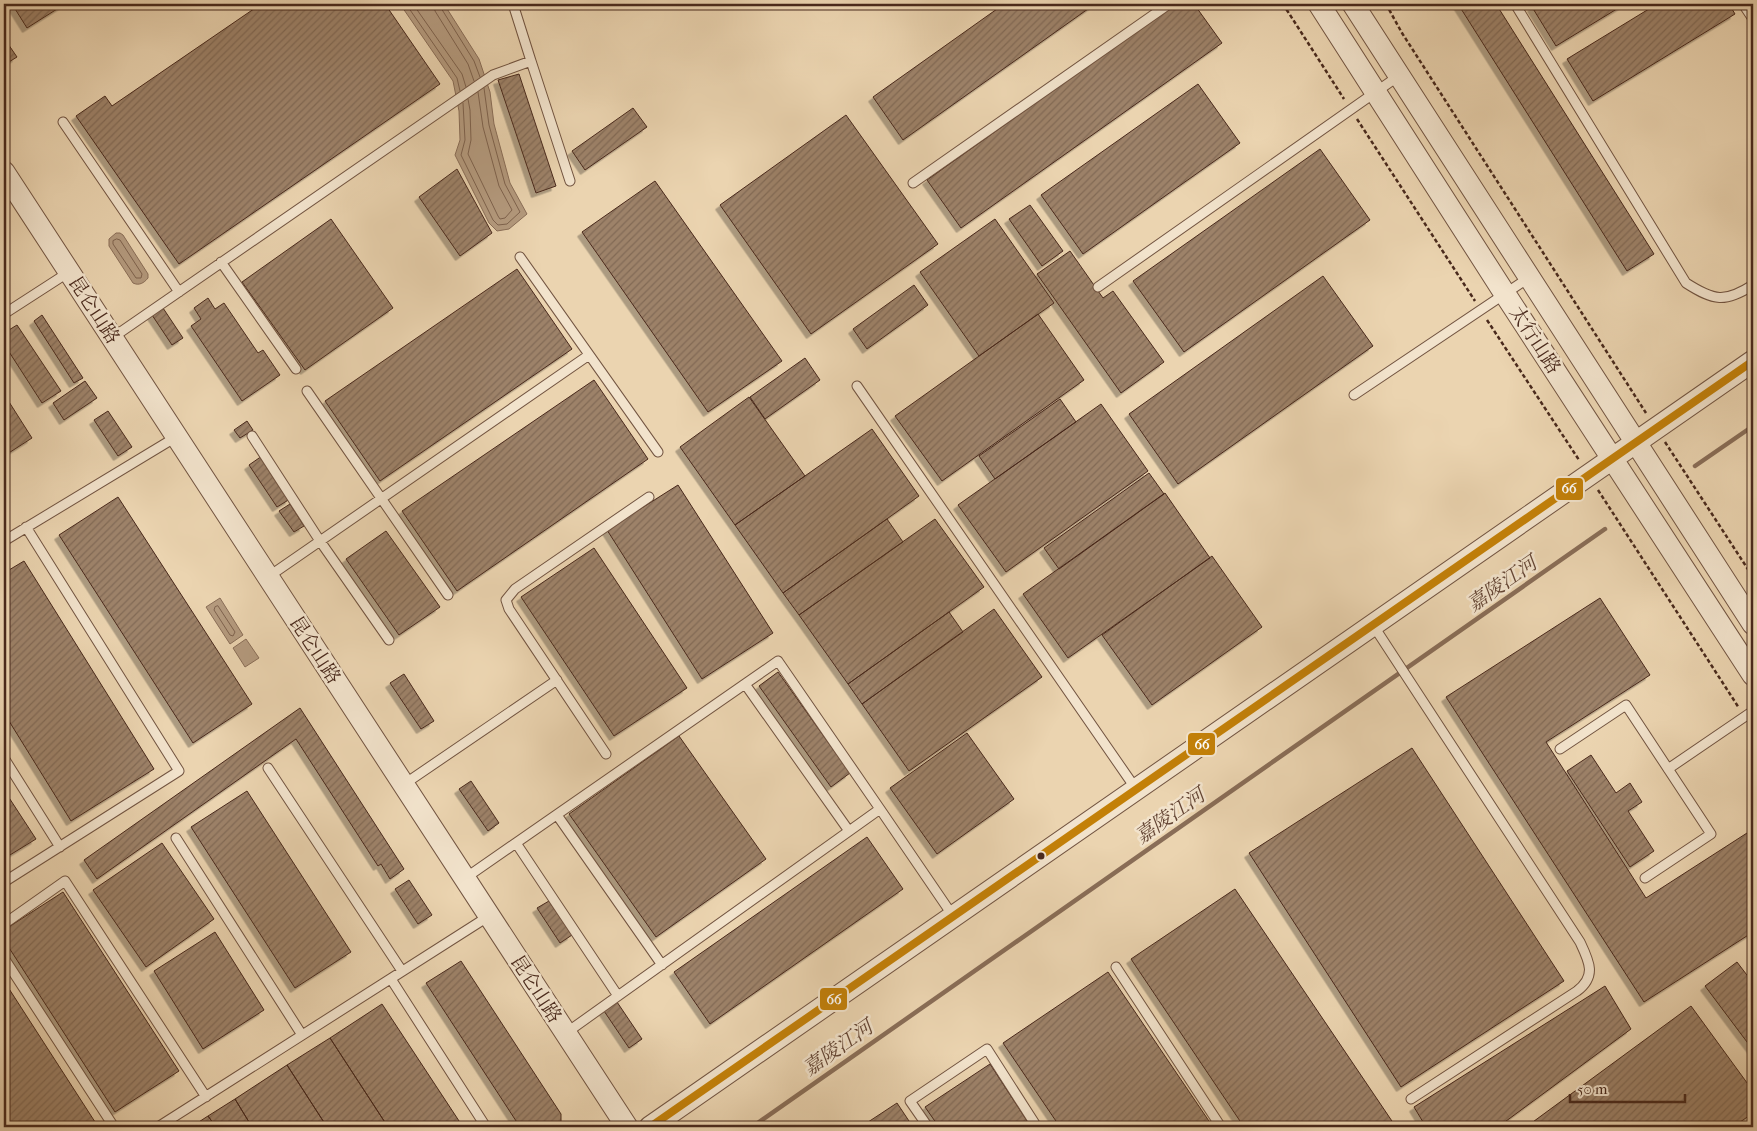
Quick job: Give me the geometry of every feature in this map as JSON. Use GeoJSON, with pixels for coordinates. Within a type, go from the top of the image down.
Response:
{"type":"FeatureCollection","features":[{"type":"Feature","properties":{"kind":"street","name":"太行山路"},"geometry":{"type":"LineString","coordinates":[[1319,4],[1505,294],[1752,672]]}},
{"type":"Feature","properties":{"kind":"street","name":"太行山路"},"geometry":{"type":"LineString","coordinates":[[1353,4],[1753,624]]}},
{"type":"Feature","properties":{"kind":"street","name":"昆仑山路"},"geometry":{"type":"LineString","coordinates":[[4,172],[627,1127]]}},
{"type":"Feature","properties":{"kind":"street"},"geometry":{"type":"LineString","coordinates":[[650,1127],[1753,361]]}},
{"type":"Feature","properties":{"kind":"lane"},"geometry":{"type":"LineString","coordinates":[[513,4],[570,182]]}},
{"type":"Feature","properties":{"kind":"lane"},"geometry":{"type":"LineString","coordinates":[[913,183],[1169,4]]}},
{"type":"Feature","properties":{"kind":"lane"},"geometry":{"type":"LineString","coordinates":[[1516,4],[1686,283],[1700,292],[1713,297],[1725,298],[1737,296],[1753,285]]}},
{"type":"Feature","properties":{"kind":"lane"},"geometry":{"type":"LineString","coordinates":[[1743,4],[1753,19]]}},
{"type":"Feature","properties":{"kind":"lane"},"geometry":{"type":"LineString","coordinates":[[112,338],[493,75],[531,61]]}},
{"type":"Feature","properties":{"kind":"lane"},"geometry":{"type":"LineString","coordinates":[[1098,287],[1400,76]]}},
{"type":"Feature","properties":{"kind":"lane"},"geometry":{"type":"LineString","coordinates":[[63,122],[179,292]]}},
{"type":"Feature","properties":{"kind":"lane"},"geometry":{"type":"LineString","coordinates":[[520,257],[658,452]]}},
{"type":"Feature","properties":{"kind":"lane"},"geometry":{"type":"LineString","coordinates":[[221,262],[296,369]]}},
{"type":"Feature","properties":{"kind":"lane"},"geometry":{"type":"LineString","coordinates":[[4,314],[69,272]]}},
{"type":"Feature","properties":{"kind":"lane"},"geometry":{"type":"LineString","coordinates":[[1354,395],[1530,277]]}},
{"type":"Feature","properties":{"kind":"lane"},"geometry":{"type":"LineString","coordinates":[[267,577],[589,355]]}},
{"type":"Feature","properties":{"kind":"lane"},"geometry":{"type":"LineString","coordinates":[[857,386],[1136,790]]}},
{"type":"Feature","properties":{"kind":"lane"},"geometry":{"type":"LineString","coordinates":[[307,391],[448,595]]}},
{"type":"Feature","properties":{"kind":"lane"},"geometry":{"type":"LineString","coordinates":[[4,541],[176,436]]}},
{"type":"Feature","properties":{"kind":"lane"},"geometry":{"type":"LineString","coordinates":[[252,436],[320,541],[389,640]]}},
{"type":"Feature","properties":{"kind":"lane"},"geometry":{"type":"LineString","coordinates":[[606,754],[509,609],[506,600],[515,590],[648,498]]}},
{"type":"Feature","properties":{"kind":"lane"},"geometry":{"type":"LineString","coordinates":[[4,882],[179,771],[26,527]]}},
{"type":"Feature","properties":{"kind":"lane"},"geometry":{"type":"LineString","coordinates":[[1373,625],[1580,942],[1588,960],[1590,973],[1585,985],[1577,991],[1411,1099]]}},
{"type":"Feature","properties":{"kind":"lane"},"geometry":{"type":"LineString","coordinates":[[464,879],[778,661],[954,916]]}},
{"type":"Feature","properties":{"kind":"lane"},"geometry":{"type":"LineString","coordinates":[[403,785],[557,680]]}},
{"type":"Feature","properties":{"kind":"lane"},"geometry":{"type":"LineString","coordinates":[[746,684],[849,831]]}},
{"type":"Feature","properties":{"kind":"lane"},"geometry":{"type":"LineString","coordinates":[[1560,749],[1626,705],[1711,834],[1645,878]]}},
{"type":"Feature","properties":{"kind":"lane"},"geometry":{"type":"LineString","coordinates":[[1668,769],[1753,711]]}},
{"type":"Feature","properties":{"kind":"lane"},"geometry":{"type":"LineString","coordinates":[[4,758],[60,847]]}},
{"type":"Feature","properties":{"kind":"lane"},"geometry":{"type":"LineString","coordinates":[[268,768],[402,971]]}},
{"type":"Feature","properties":{"kind":"lane"},"geometry":{"type":"LineString","coordinates":[[565,1033],[880,809]]}},
{"type":"Feature","properties":{"kind":"lane"},"geometry":{"type":"LineString","coordinates":[[557,815],[662,965]]}},
{"type":"Feature","properties":{"kind":"lane"},"geometry":{"type":"LineString","coordinates":[[176,838],[302,1035]]}},
{"type":"Feature","properties":{"kind":"lane"},"geometry":{"type":"LineString","coordinates":[[516,844],[618,996]]}},
{"type":"Feature","properties":{"kind":"lane"},"geometry":{"type":"LineString","coordinates":[[4,924],[65,882],[206,1096]]}},
{"type":"Feature","properties":{"kind":"lane"},"geometry":{"type":"LineString","coordinates":[[158,1127],[489,916]]}},
{"type":"Feature","properties":{"kind":"lane"},"geometry":{"type":"LineString","coordinates":[[4,958],[114,1127]]}},
{"type":"Feature","properties":{"kind":"lane"},"geometry":{"type":"LineString","coordinates":[[1116,967],[1221,1127]]}},
{"type":"Feature","properties":{"kind":"lane"},"geometry":{"type":"LineString","coordinates":[[391,979],[486,1127]]}},
{"type":"Feature","properties":{"kind":"lane"},"geometry":{"type":"LineString","coordinates":[[928,1127],[910,1101],[987,1049],[1037,1127]]}},
{"type":"Feature","properties":{"kind":"path"},"geometry":{"type":"LineString","coordinates":[[1284,4],[1745,717]]}},
{"type":"Feature","properties":{"kind":"path"},"geometry":{"type":"LineString","coordinates":[[1386,4],[1408,42],[1753,577]]}},
{"type":"Feature","properties":{"kind":"water"},"geometry":{"type":"Polygon","coordinates":[[[400,4],[444,4],[479,59],[490,92],[494,124],[510,183],[527,214],[509,229],[497,231],[489,223],[455,155],[460,140],[459,111],[453,81],[400,4]]]}},
{"type":"Feature","properties":{"kind":"water"},"geometry":{"type":"Polygon","coordinates":[[[116,233],[123,235],[148,274],[148,278],[143,283],[133,283],[109,246],[109,239],[116,233]]]}},
{"type":"Feature","properties":{"kind":"water"},"geometry":{"type":"Polygon","coordinates":[[[220,598],[243,635],[230,644],[206,607],[220,598]]]}},
{"type":"Feature","properties":{"kind":"water"},"geometry":{"type":"Polygon","coordinates":[[[246,639],[259,658],[245,667],[233,648],[246,639]]]}},
{"type":"Feature","properties":{"kind":"building"},"geometry":{"type":"Polygon","coordinates":[[[12,4],[65,4],[27,28],[12,4]]]}},
{"type":"Feature","properties":{"kind":"building"},"geometry":{"type":"Polygon","coordinates":[[[261,4],[385,4],[440,84],[179,264],[76,116],[105,96],[112,106],[261,4]]]}},
{"type":"Feature","properties":{"kind":"building"},"geometry":{"type":"Polygon","coordinates":[[[1004,4],[1095,4],[903,140],[873,97],[1004,4]]]}},
{"type":"Feature","properties":{"kind":"building"},"geometry":{"type":"Polygon","coordinates":[[[1175,4],[1194,4],[1222,43],[961,228],[927,180],[1175,4]]]}},
{"type":"Feature","properties":{"kind":"building"},"geometry":{"type":"Polygon","coordinates":[[[1458,4],[1496,4],[1654,254],[1627,271],[1458,4]]]}},
{"type":"Feature","properties":{"kind":"building"},"geometry":{"type":"Polygon","coordinates":[[[1538,4],[1625,4],[1556,46],[1532,7],[1538,4]]]}},
{"type":"Feature","properties":{"kind":"building"},"geometry":{"type":"Polygon","coordinates":[[[1657,4],[1729,4],[1735,14],[1593,101],[1567,59],[1657,4]]]}},
{"type":"Feature","properties":{"kind":"building"},"geometry":{"type":"Polygon","coordinates":[[[4,38],[17,57],[4,65],[4,38]]]}},
{"type":"Feature","properties":{"kind":"building"},"geometry":{"type":"Polygon","coordinates":[[[519,74],[556,186],[536,193],[498,80],[519,74]]]}},
{"type":"Feature","properties":{"kind":"building"},"geometry":{"type":"Polygon","coordinates":[[[1198,84],[1240,143],[1083,254],[1041,195],[1198,84]]]}},
{"type":"Feature","properties":{"kind":"building"},"geometry":{"type":"Polygon","coordinates":[[[633,108],[647,127],[585,170],[572,151],[633,108]]]}},
{"type":"Feature","properties":{"kind":"building"},"geometry":{"type":"Polygon","coordinates":[[[846,115],[938,244],[811,334],[720,205],[846,115]]]}},
{"type":"Feature","properties":{"kind":"building"},"geometry":{"type":"Polygon","coordinates":[[[1320,149],[1370,220],[1184,352],[1133,281],[1320,149]]]}},
{"type":"Feature","properties":{"kind":"building"},"geometry":{"type":"Polygon","coordinates":[[[457,169],[492,233],[460,256],[419,197],[457,169]]]}},
{"type":"Feature","properties":{"kind":"building"},"geometry":{"type":"Polygon","coordinates":[[[655,181],[782,361],[708,412],[582,232],[655,181]]]}},
{"type":"Feature","properties":{"kind":"building"},"geometry":{"type":"Polygon","coordinates":[[[1030,205],[1063,251],[1042,266],[1009,219],[1030,205]]]}},
{"type":"Feature","properties":{"kind":"building"},"geometry":{"type":"Polygon","coordinates":[[[331,219],[393,308],[305,370],[242,282],[331,219]]]}},
{"type":"Feature","properties":{"kind":"building"},"geometry":{"type":"Polygon","coordinates":[[[995,219],[1054,303],[979,356],[920,272],[995,219]]]}},
{"type":"Feature","properties":{"kind":"building"},"geometry":{"type":"Polygon","coordinates":[[[1070,251],[1103,298],[1113,291],[1164,362],[1121,393],[1037,274],[1070,251]]]}},
{"type":"Feature","properties":{"kind":"building"},"geometry":{"type":"Polygon","coordinates":[[[517,269],[572,349],[380,481],[325,401],[517,269]]]}},
{"type":"Feature","properties":{"kind":"building"},"geometry":{"type":"Polygon","coordinates":[[[1323,276],[1373,346],[1178,484],[1129,414],[1323,276]]]}},
{"type":"Feature","properties":{"kind":"building"},"geometry":{"type":"Polygon","coordinates":[[[914,285],[928,305],[867,349],[853,329],[914,285]]]}},
{"type":"Feature","properties":{"kind":"building"},"geometry":{"type":"Polygon","coordinates":[[[208,298],[215,309],[224,303],[258,353],[263,350],[280,375],[242,401],[191,326],[201,319],[194,308],[208,298]]]}},
{"type":"Feature","properties":{"kind":"building"},"geometry":{"type":"Polygon","coordinates":[[[163,308],[183,338],[172,345],[152,315],[163,308]]]}},
{"type":"Feature","properties":{"kind":"building"},"geometry":{"type":"Polygon","coordinates":[[[1038,314],[1084,380],[942,481],[895,416],[1038,314]]]}},
{"type":"Feature","properties":{"kind":"building"},"geometry":{"type":"Polygon","coordinates":[[[42,315],[83,378],[74,383],[34,321],[42,315]]]}},
{"type":"Feature","properties":{"kind":"building"},"geometry":{"type":"Polygon","coordinates":[[[17,325],[61,391],[42,403],[4,344],[4,333],[17,325]]]}},
{"type":"Feature","properties":{"kind":"building"},"geometry":{"type":"Polygon","coordinates":[[[805,358],[820,380],[765,419],[750,397],[805,358]]]}},
{"type":"Feature","properties":{"kind":"building"},"geometry":{"type":"Polygon","coordinates":[[[594,380],[648,459],[457,591],[402,511],[594,380]]]}},
{"type":"Feature","properties":{"kind":"building"},"geometry":{"type":"Polygon","coordinates":[[[85,381],[97,398],[64,420],[53,403],[85,381]]]}},
{"type":"Feature","properties":{"kind":"building"},"geometry":{"type":"Polygon","coordinates":[[[4,394],[32,438],[4,456],[4,394]]]}},
{"type":"Feature","properties":{"kind":"building"},"geometry":{"type":"Polygon","coordinates":[[[749,397],[805,476],[735,525],[680,447],[749,397]]]}},
{"type":"Feature","properties":{"kind":"building"},"geometry":{"type":"Polygon","coordinates":[[[1060,399],[1076,422],[995,479],[979,456],[1060,399]]]}},
{"type":"Feature","properties":{"kind":"building"},"geometry":{"type":"Polygon","coordinates":[[[1101,404],[1148,471],[1006,572],[958,505],[1101,404]]]}},
{"type":"Feature","properties":{"kind":"building"},"geometry":{"type":"Polygon","coordinates":[[[108,411],[132,447],[118,456],[94,420],[108,411]]]}},
{"type":"Feature","properties":{"kind":"building"},"geometry":{"type":"Polygon","coordinates":[[[247,421],[253,430],[240,438],[234,430],[247,421]]]}},
{"type":"Feature","properties":{"kind":"building"},"geometry":{"type":"Polygon","coordinates":[[[872,429],[919,496],[783,593],[735,525],[872,429]]]}},
{"type":"Feature","properties":{"kind":"building"},"geometry":{"type":"Polygon","coordinates":[[[262,456],[290,499],[277,507],[249,465],[262,456]]]}},
{"type":"Feature","properties":{"kind":"building"},"geometry":{"type":"Polygon","coordinates":[[[1149,473],[1164,494],[1059,569],[1044,548],[1149,473]]]}},
{"type":"Feature","properties":{"kind":"building"},"geometry":{"type":"Polygon","coordinates":[[[678,485],[773,633],[702,679],[607,530],[678,485]]]}},
{"type":"Feature","properties":{"kind":"building"},"geometry":{"type":"Polygon","coordinates":[[[1165,493],[1210,558],[1068,658],[1023,594],[1165,493]]]}},
{"type":"Feature","properties":{"kind":"building"},"geometry":{"type":"Polygon","coordinates":[[[118,497],[252,704],[193,743],[59,535],[118,497]]]}},
{"type":"Feature","properties":{"kind":"building"},"geometry":{"type":"Polygon","coordinates":[[[290,504],[304,526],[294,532],[279,511],[290,504]]]}},
{"type":"Feature","properties":{"kind":"building"},"geometry":{"type":"Polygon","coordinates":[[[887,519],[903,542],[799,615],[783,593],[887,519]]]}},
{"type":"Feature","properties":{"kind":"building"},"geometry":{"type":"Polygon","coordinates":[[[935,519],[984,587],[848,684],[799,615],[935,519]]]}},
{"type":"Feature","properties":{"kind":"building"},"geometry":{"type":"Polygon","coordinates":[[[386,531],[440,607],[399,635],[346,559],[386,531]]]}},
{"type":"Feature","properties":{"kind":"building"},"geometry":{"type":"Polygon","coordinates":[[[594,548],[687,688],[614,736],[521,597],[594,548]]]}},
{"type":"Feature","properties":{"kind":"building"},"geometry":{"type":"Polygon","coordinates":[[[1212,556],[1262,627],[1152,705],[1102,635],[1212,556]]]}},
{"type":"Feature","properties":{"kind":"building"},"geometry":{"type":"Polygon","coordinates":[[[24,561],[154,769],[71,821],[4,713],[4,573],[24,561]]]}},
{"type":"Feature","properties":{"kind":"building"},"geometry":{"type":"Polygon","coordinates":[[[1600,598],[1650,675],[1546,742],[1646,898],[1747,833],[1753,842],[1753,932],[1644,1002],[1446,697],[1600,598]]]}},
{"type":"Feature","properties":{"kind":"building"},"geometry":{"type":"Polygon","coordinates":[[[994,609],[1042,677],[909,771],[862,704],[994,609]]]}},
{"type":"Feature","properties":{"kind":"building"},"geometry":{"type":"Polygon","coordinates":[[[949,612],[963,632],[862,704],[848,684],[949,612]]]}},
{"type":"Feature","properties":{"kind":"building"},"geometry":{"type":"Polygon","coordinates":[[[778,672],[850,773],[831,787],[759,686],[778,672]]]}},
{"type":"Feature","properties":{"kind":"building"},"geometry":{"type":"Polygon","coordinates":[[[404,674],[434,721],[421,729],[390,683],[404,674]]]}},
{"type":"Feature","properties":{"kind":"building"},"geometry":{"type":"Polygon","coordinates":[[[300,708],[404,869],[390,879],[381,864],[378,866],[296,739],[97,879],[84,860],[300,708]]]}},
{"type":"Feature","properties":{"kind":"building"},"geometry":{"type":"Polygon","coordinates":[[[967,733],[1014,799],[937,854],[890,788],[967,733]]]}},
{"type":"Feature","properties":{"kind":"building"},"geometry":{"type":"Polygon","coordinates":[[[679,736],[766,859],[656,937],[569,814],[679,736]]]}},
{"type":"Feature","properties":{"kind":"building"},"geometry":{"type":"Polygon","coordinates":[[[1412,748],[1564,981],[1401,1087],[1249,853],[1412,748]]]}},
{"type":"Feature","properties":{"kind":"building"},"geometry":{"type":"Polygon","coordinates":[[[1591,755],[1616,793],[1630,783],[1642,802],[1628,811],[1654,851],[1630,867],[1567,771],[1591,755]]]}},
{"type":"Feature","properties":{"kind":"building"},"geometry":{"type":"Polygon","coordinates":[[[471,781],[499,823],[488,831],[459,789],[471,781]]]}},
{"type":"Feature","properties":{"kind":"building"},"geometry":{"type":"Polygon","coordinates":[[[4,790],[36,839],[5,858],[4,856],[4,790]]]}},
{"type":"Feature","properties":{"kind":"building"},"geometry":{"type":"Polygon","coordinates":[[[247,791],[351,952],[295,988],[191,827],[247,791]]]}},
{"type":"Feature","properties":{"kind":"building"},"geometry":{"type":"Polygon","coordinates":[[[867,837],[903,889],[710,1024],[674,972],[867,837]]]}},
{"type":"Feature","properties":{"kind":"building"},"geometry":{"type":"Polygon","coordinates":[[[162,843],[214,919],[146,967],[93,890],[162,843]]]}},
{"type":"Feature","properties":{"kind":"building"},"geometry":{"type":"Polygon","coordinates":[[[409,880],[432,915],[418,924],[395,889],[409,880]]]}},
{"type":"Feature","properties":{"kind":"building"},"geometry":{"type":"Polygon","coordinates":[[[1235,889],[1396,1127],[1244,1127],[1131,959],[1235,889]]]}},
{"type":"Feature","properties":{"kind":"building"},"geometry":{"type":"Polygon","coordinates":[[[63,892],[179,1071],[115,1112],[4,940],[4,930],[63,892]]]}},
{"type":"Feature","properties":{"kind":"building"},"geometry":{"type":"Polygon","coordinates":[[[549,901],[572,935],[560,943],[537,908],[549,901]]]}},
{"type":"Feature","properties":{"kind":"building"},"geometry":{"type":"Polygon","coordinates":[[[215,932],[264,1010],[203,1049],[154,971],[215,932]]]}},
{"type":"Feature","properties":{"kind":"building"},"geometry":{"type":"Polygon","coordinates":[[[461,961],[561,1114],[561,1127],[520,1127],[426,983],[461,961]]]}},
{"type":"Feature","properties":{"kind":"building"},"geometry":{"type":"Polygon","coordinates":[[[1737,962],[1753,983],[1753,1050],[1705,986],[1737,962]]]}},
{"type":"Feature","properties":{"kind":"building"},"geometry":{"type":"Polygon","coordinates":[[[1108,972],[1213,1127],[1060,1127],[1003,1043],[1108,972]]]}},
{"type":"Feature","properties":{"kind":"building"},"geometry":{"type":"Polygon","coordinates":[[[4,981],[97,1125],[94,1127],[5,1127],[4,981]]]}},
{"type":"Feature","properties":{"kind":"building"},"geometry":{"type":"Polygon","coordinates":[[[1605,986],[1631,1029],[1498,1127],[1426,1127],[1414,1107],[1605,986]]]}},
{"type":"Feature","properties":{"kind":"building"},"geometry":{"type":"Polygon","coordinates":[[[617,1002],[642,1039],[629,1048],[604,1011],[617,1002]]]}},
{"type":"Feature","properties":{"kind":"building"},"geometry":{"type":"Polygon","coordinates":[[[382,1004],[463,1127],[388,1127],[330,1038],[382,1004]]]}},
{"type":"Feature","properties":{"kind":"building"},"geometry":{"type":"Polygon","coordinates":[[[1691,1006],[1753,1091],[1753,1113],[1733,1127],[1526,1127],[1691,1006]]]}},
{"type":"Feature","properties":{"kind":"building"},"geometry":{"type":"Polygon","coordinates":[[[330,1038],[388,1127],[327,1127],[287,1065],[330,1038]]]}},
{"type":"Feature","properties":{"kind":"building"},"geometry":{"type":"Polygon","coordinates":[[[990,1064],[1031,1127],[939,1127],[925,1107],[990,1064]]]}},
{"type":"Feature","properties":{"kind":"building"},"geometry":{"type":"Polygon","coordinates":[[[287,1065],[327,1127],[252,1127],[235,1099],[287,1065]]]}},
{"type":"Feature","properties":{"kind":"building"},"geometry":{"type":"Polygon","coordinates":[[[235,1099],[252,1127],[216,1127],[208,1116],[235,1099]]]}},
{"type":"Feature","properties":{"kind":"building"},"geometry":{"type":"Polygon","coordinates":[[[897,1103],[913,1127],[862,1126],[897,1103]]]}},
{"type":"Feature","properties":{"kind":"building"},"geometry":{"type":"Polygon","coordinates":[[[208,1116],[216,1127],[191,1127],[208,1116]]]}},
{"type":"Feature","properties":{"kind":"waterway","name":"嘉陵江河"},"geometry":{"type":"LineString","coordinates":[[1695,466],[1753,426]]}},
{"type":"Feature","properties":{"kind":"waterway","name":"嘉陵江河"},"geometry":{"type":"LineString","coordinates":[[752,1127],[1605,529]]}},
{"type":"Feature","properties":{"kind":"transit line","name":"66"},"geometry":{"type":"LineString","coordinates":[[650,1127],[1753,361]]}}]}
